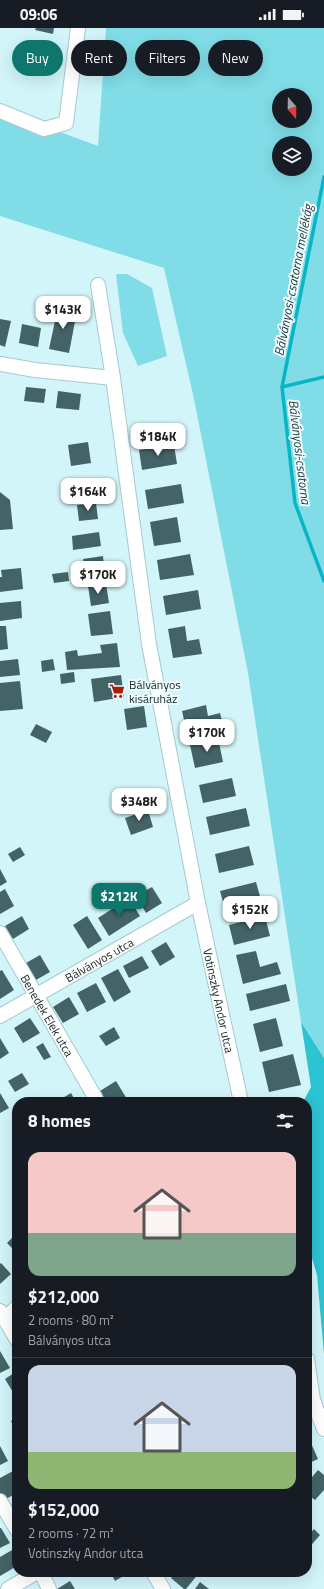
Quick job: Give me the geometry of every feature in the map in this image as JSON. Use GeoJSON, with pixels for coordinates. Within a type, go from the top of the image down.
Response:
{"type":"FeatureCollection","features":[{"type":"Feature","properties":{"kind":"street"},"geometry":{"type":"LineString","coordinates":[[0,111],[44,129],[66,123],[78,28]]}},
{"type":"Feature","properties":{"kind":"street","name":"Votinszky Andor utca"},"geometry":{"type":"LineString","coordinates":[[98,285],[113,378],[149,644],[198,903],[240,1097]]}},
{"type":"Feature","properties":{"kind":"street"},"geometry":{"type":"LineString","coordinates":[[0,364],[35,370],[113,378]]}},
{"type":"Feature","properties":{"kind":"street","name":"Bálványos utca"},"geometry":{"type":"LineString","coordinates":[[0,1016],[198,903]]}},
{"type":"Feature","properties":{"kind":"street","name":"Benedek Elek utca"},"geometry":{"type":"LineString","coordinates":[[0,933],[95,1097]]}},
{"type":"Feature","properties":{"kind":"street"},"geometry":{"type":"LineString","coordinates":[[12,1310],[2,1315],[12,1332]]}},
{"type":"Feature","properties":{"kind":"street"},"geometry":{"type":"LineString","coordinates":[[312,1393],[313,1400],[324,1429]]}},
{"type":"Feature","properties":{"kind":"street"},"geometry":{"type":"LineString","coordinates":[[0,1501],[12,1521]]}},
{"type":"Feature","properties":{"kind":"street"},"geometry":{"type":"LineString","coordinates":[[8,1589],[28,1577]]}},
{"type":"Feature","properties":{"kind":"street"},"geometry":{"type":"LineString","coordinates":[[43,1577],[49,1589]]}},
{"type":"Feature","properties":{"kind":"street"},"geometry":{"type":"LineString","coordinates":[[156,1577],[163,1589]]}},
{"type":"Feature","properties":{"kind":"shaded area"},"geometry":{"type":"Polygon","coordinates":[[[106,28],[324,28],[324,1058],[301,1022],[248,673],[194,399],[164,268],[0,216],[0,110],[98,146],[103,76],[127,76],[127,40],[105,40],[106,28]]]}},
{"type":"Feature","properties":{"kind":"shaded area"},"geometry":{"type":"Polygon","coordinates":[[[116,274],[127,274],[152,288],[167,356],[138,366],[123,333],[116,274]]]}},
{"type":"Feature","properties":{"kind":"shaded area"},"geometry":{"type":"Polygon","coordinates":[[[301,1022],[324,1058],[324,1354],[317,1275],[312,1258],[312,1097],[306,1097],[311,1087],[301,1022]]]}},
{"type":"Feature","properties":{"kind":"building"},"geometry":{"type":"Polygon","coordinates":[[[36,28],[54,28],[53,34],[35,30],[36,28]]]}},
{"type":"Feature","properties":{"kind":"building"},"geometry":{"type":"Polygon","coordinates":[[[58,307],[77,311],[69,353],[49,349],[58,307]]]}},
{"type":"Feature","properties":{"kind":"building"},"geometry":{"type":"Polygon","coordinates":[[[0,319],[11,321],[5,347],[0,345],[0,319]]]}},
{"type":"Feature","properties":{"kind":"building"},"geometry":{"type":"Polygon","coordinates":[[[22,324],[41,328],[38,347],[19,343],[22,324]]]}},
{"type":"Feature","properties":{"kind":"building"},"geometry":{"type":"Polygon","coordinates":[[[26,387],[46,389],[44,403],[24,401],[26,387]]]}},
{"type":"Feature","properties":{"kind":"building"},"geometry":{"type":"Polygon","coordinates":[[[58,391],[81,394],[79,410],[56,408],[58,391]]]}},
{"type":"Feature","properties":{"kind":"building"},"geometry":{"type":"Polygon","coordinates":[[[88,442],[91,463],[71,466],[68,445],[88,442]]]}},
{"type":"Feature","properties":{"kind":"building"},"geometry":{"type":"Polygon","coordinates":[[[174,445],[177,464],[142,470],[139,450],[174,445]]]}},
{"type":"Feature","properties":{"kind":"building"},"geometry":{"type":"Polygon","coordinates":[[[181,484],[184,503],[148,509],[145,490],[181,484]]]}},
{"type":"Feature","properties":{"kind":"building"},"geometry":{"type":"Polygon","coordinates":[[[0,492],[10,500],[13,529],[0,530],[0,492]]]}},
{"type":"Feature","properties":{"kind":"building"},"geometry":{"type":"Polygon","coordinates":[[[96,503],[98,519],[79,521],[77,505],[96,503]]]}},
{"type":"Feature","properties":{"kind":"building"},"geometry":{"type":"Polygon","coordinates":[[[177,517],[181,542],[154,546],[150,522],[177,517]]]}},
{"type":"Feature","properties":{"kind":"building"},"geometry":{"type":"Polygon","coordinates":[[[99,532],[101,546],[73,550],[72,536],[99,532]]]}},
{"type":"Feature","properties":{"kind":"building"},"geometry":{"type":"Polygon","coordinates":[[[190,554],[194,575],[160,580],[157,560],[190,554]]]}},
{"type":"Feature","properties":{"kind":"building"},"geometry":{"type":"Polygon","coordinates":[[[103,556],[105,577],[86,579],[83,559],[103,556]]]}},
{"type":"Feature","properties":{"kind":"building"},"geometry":{"type":"Polygon","coordinates":[[[21,568],[23,589],[0,592],[0,577],[2,577],[1,570],[21,568]]]}},
{"type":"Feature","properties":{"kind":"building"},"geometry":{"type":"Polygon","coordinates":[[[68,572],[69,581],[54,583],[52,574],[68,572]]]}},
{"type":"Feature","properties":{"kind":"building"},"geometry":{"type":"Polygon","coordinates":[[[106,584],[109,603],[91,606],[88,586],[106,584]]]}},
{"type":"Feature","properties":{"kind":"building"},"geometry":{"type":"Polygon","coordinates":[[[198,590],[201,609],[166,615],[163,596],[198,590]]]}},
{"type":"Feature","properties":{"kind":"building"},"geometry":{"type":"Polygon","coordinates":[[[21,601],[22,618],[0,621],[0,603],[21,601]]]}},
{"type":"Feature","properties":{"kind":"building"},"geometry":{"type":"Polygon","coordinates":[[[110,611],[113,634],[91,636],[88,614],[110,611]]]}},
{"type":"Feature","properties":{"kind":"building"},"geometry":{"type":"Polygon","coordinates":[[[0,626],[6,626],[8,649],[0,650],[0,626]]]}},
{"type":"Feature","properties":{"kind":"building"},"geometry":{"type":"Polygon","coordinates":[[[185,626],[187,641],[199,639],[202,654],[173,658],[168,629],[185,626]]]}},
{"type":"Feature","properties":{"kind":"building"},"geometry":{"type":"Polygon","coordinates":[[[117,643],[120,667],[67,670],[65,652],[77,650],[78,656],[102,653],[100,645],[117,643]]]}},
{"type":"Feature","properties":{"kind":"building"},"geometry":{"type":"Polygon","coordinates":[[[18,659],[20,675],[0,677],[0,661],[18,659]]]}},
{"type":"Feature","properties":{"kind":"building"},"geometry":{"type":"Polygon","coordinates":[[[53,659],[55,670],[42,672],[41,661],[53,659]]]}},
{"type":"Feature","properties":{"kind":"building"},"geometry":{"type":"Polygon","coordinates":[[[74,672],[75,682],[61,684],[60,674],[74,672]]]}},
{"type":"Feature","properties":{"kind":"building"},"geometry":{"type":"Polygon","coordinates":[[[121,675],[124,697],[94,702],[91,679],[121,675]]]}},
{"type":"Feature","properties":{"kind":"building"},"geometry":{"type":"Polygon","coordinates":[[[20,681],[23,709],[0,711],[0,683],[20,681]]]}},
{"type":"Feature","properties":{"kind":"building"},"geometry":{"type":"Polygon","coordinates":[[[206,705],[208,716],[220,713],[223,725],[187,733],[182,711],[206,705]]]}},
{"type":"Feature","properties":{"kind":"building"},"geometry":{"type":"Polygon","coordinates":[[[144,706],[147,727],[127,730],[124,709],[144,706]]]}},
{"type":"Feature","properties":{"kind":"building"},"geometry":{"type":"Polygon","coordinates":[[[36,724],[52,732],[46,743],[30,735],[36,724]]]}},
{"type":"Feature","properties":{"kind":"building"},"geometry":{"type":"Polygon","coordinates":[[[218,738],[223,762],[195,768],[190,745],[218,738]]]}},
{"type":"Feature","properties":{"kind":"building"},"geometry":{"type":"Polygon","coordinates":[[[232,778],[236,796],[203,803],[199,785],[232,778]]]}},
{"type":"Feature","properties":{"kind":"building"},"geometry":{"type":"Polygon","coordinates":[[[246,808],[250,826],[210,835],[206,817],[246,808]]]}},
{"type":"Feature","properties":{"kind":"building"},"geometry":{"type":"Polygon","coordinates":[[[148,810],[153,827],[131,835],[125,818],[148,810]]]}},
{"type":"Feature","properties":{"kind":"building"},"geometry":{"type":"Polygon","coordinates":[[[249,846],[254,865],[219,873],[215,854],[249,846]]]}},
{"type":"Feature","properties":{"kind":"building"},"geometry":{"type":"Polygon","coordinates":[[[20,847],[25,855],[13,862],[8,854],[20,847]]]}},
{"type":"Feature","properties":{"kind":"building"},"geometry":{"type":"Polygon","coordinates":[[[0,869],[7,882],[0,886],[0,869]]]}},
{"type":"Feature","properties":{"kind":"building"},"geometry":{"type":"Polygon","coordinates":[[[256,882],[261,900],[225,909],[220,891],[256,882]]]}},
{"type":"Feature","properties":{"kind":"building"},"geometry":{"type":"Polygon","coordinates":[[[152,887],[162,903],[146,913],[136,896],[152,887]]]}},
{"type":"Feature","properties":{"kind":"building"},"geometry":{"type":"Polygon","coordinates":[[[5,889],[14,906],[0,914],[0,892],[5,889]]]}},
{"type":"Feature","properties":{"kind":"building"},"geometry":{"type":"Polygon","coordinates":[[[129,898],[140,916],[109,936],[98,918],[129,898]]]}},
{"type":"Feature","properties":{"kind":"building"},"geometry":{"type":"Polygon","coordinates":[[[22,916],[29,929],[13,939],[5,926],[22,916]]]}},
{"type":"Feature","properties":{"kind":"building"},"geometry":{"type":"Polygon","coordinates":[[[87,916],[102,940],[88,949],[73,925],[87,916]]]}},
{"type":"Feature","properties":{"kind":"building"},"geometry":{"type":"Polygon","coordinates":[[[265,916],[270,936],[234,945],[229,925],[265,916]]]}},
{"type":"Feature","properties":{"kind":"building"},"geometry":{"type":"Polygon","coordinates":[[[166,942],[175,957],[160,966],[151,951],[166,942]]]}},
{"type":"Feature","properties":{"kind":"building"},"geometry":{"type":"Polygon","coordinates":[[[256,951],[260,967],[277,962],[281,974],[243,984],[236,955],[256,951]]]}},
{"type":"Feature","properties":{"kind":"building"},"geometry":{"type":"Polygon","coordinates":[[[40,955],[50,972],[36,980],[26,963],[40,955]]]}},
{"type":"Feature","properties":{"kind":"building"},"geometry":{"type":"Polygon","coordinates":[[[142,956],[149,968],[129,978],[123,966],[142,956]]]}},
{"type":"Feature","properties":{"kind":"building"},"geometry":{"type":"Polygon","coordinates":[[[118,969],[131,992],[114,1002],[101,978],[118,969]]]}},
{"type":"Feature","properties":{"kind":"building"},"geometry":{"type":"Polygon","coordinates":[[[2,970],[14,990],[0,999],[0,971],[2,970]]]}},
{"type":"Feature","properties":{"kind":"building"},"geometry":{"type":"Polygon","coordinates":[[[96,983],[106,1002],[87,1012],[77,993],[96,983]]]}},
{"type":"Feature","properties":{"kind":"building"},"geometry":{"type":"Polygon","coordinates":[[[286,984],[290,1001],[250,1011],[246,994],[286,984]]]}},
{"type":"Feature","properties":{"kind":"building"},"geometry":{"type":"Polygon","coordinates":[[[69,997],[79,1014],[63,1023],[53,1007],[69,997]]]}},
{"type":"Feature","properties":{"kind":"building"},"geometry":{"type":"Polygon","coordinates":[[[30,1018],[40,1033],[23,1043],[14,1028],[30,1018]]]}},
{"type":"Feature","properties":{"kind":"building"},"geometry":{"type":"Polygon","coordinates":[[[276,1018],[283,1046],[260,1052],[253,1024],[276,1018]]]}},
{"type":"Feature","properties":{"kind":"building"},"geometry":{"type":"Polygon","coordinates":[[[114,1027],[120,1038],[106,1046],[99,1036],[114,1027]]]}},
{"type":"Feature","properties":{"kind":"building"},"geometry":{"type":"Polygon","coordinates":[[[0,1038],[9,1053],[0,1059],[0,1038]]]}},
{"type":"Feature","properties":{"kind":"building"},"geometry":{"type":"Polygon","coordinates":[[[43,1043],[51,1057],[44,1060],[36,1047],[43,1043]]]}},
{"type":"Feature","properties":{"kind":"building"},"geometry":{"type":"Polygon","coordinates":[[[293,1054],[301,1085],[269,1092],[262,1062],[293,1054]]]}},
{"type":"Feature","properties":{"kind":"building"},"geometry":{"type":"Polygon","coordinates":[[[22,1073],[29,1084],[15,1092],[8,1081],[22,1073]]]}},
{"type":"Feature","properties":{"kind":"building"},"geometry":{"type":"Polygon","coordinates":[[[116,1081],[126,1097],[104,1097],[100,1091],[116,1081]]]}},
{"type":"Feature","properties":{"kind":"building"},"geometry":{"type":"Polygon","coordinates":[[[0,1093],[9,1108],[0,1113],[0,1093]]]}},
{"type":"Feature","properties":{"kind":"building"},"geometry":{"type":"Polygon","coordinates":[[[71,1093],[73,1097],[64,1097],[71,1093]]]}},
{"type":"Feature","properties":{"kind":"building"},"geometry":{"type":"Polygon","coordinates":[[[12,1238],[12,1248],[7,1243],[12,1238]]]}},
{"type":"Feature","properties":{"kind":"building"},"geometry":{"type":"Polygon","coordinates":[[[1,1263],[11,1274],[0,1284],[0,1264],[1,1263]]]}},
{"type":"Feature","properties":{"kind":"building"},"geometry":{"type":"Polygon","coordinates":[[[0,1351],[10,1368],[0,1373],[0,1351]]]}},
{"type":"Feature","properties":{"kind":"building"},"geometry":{"type":"Polygon","coordinates":[[[12,1374],[12,1391],[5,1379],[12,1374]]]}},
{"type":"Feature","properties":{"kind":"building"},"geometry":{"type":"Polygon","coordinates":[[[312,1445],[318,1459],[312,1462],[312,1445]]]}},
{"type":"Feature","properties":{"kind":"building"},"geometry":{"type":"Polygon","coordinates":[[[0,1446],[8,1461],[0,1465],[0,1446]]]}},
{"type":"Feature","properties":{"kind":"building"},"geometry":{"type":"Polygon","coordinates":[[[318,1470],[324,1475],[324,1490],[315,1500],[312,1498],[312,1477],[318,1470]]]}},
{"type":"Feature","properties":{"kind":"building"},"geometry":{"type":"Polygon","coordinates":[[[12,1472],[12,1496],[4,1500],[0,1493],[0,1478],[12,1472]]]}},
{"type":"Feature","properties":{"kind":"building"},"geometry":{"type":"Polygon","coordinates":[[[12,1505],[12,1514],[8,1507],[12,1505]]]}},
{"type":"Feature","properties":{"kind":"building"},"geometry":{"type":"Polygon","coordinates":[[[0,1528],[10,1543],[0,1548],[0,1528]]]}},
{"type":"Feature","properties":{"kind":"building"},"geometry":{"type":"Polygon","coordinates":[[[314,1529],[320,1535],[312,1544],[312,1531],[314,1529]]]}},
{"type":"Feature","properties":{"kind":"building"},"geometry":{"type":"Polygon","coordinates":[[[12,1550],[12,1569],[0,1576],[0,1557],[12,1550]]]}},
{"type":"Feature","properties":{"kind":"building"},"geometry":{"type":"Polygon","coordinates":[[[113,1577],[122,1577],[115,1581],[113,1577]]]}},
{"type":"Feature","properties":{"kind":"building"},"geometry":{"type":"Polygon","coordinates":[[[172,1577],[196,1577],[186,1589],[171,1578],[172,1577]]]}},
{"type":"Feature","properties":{"kind":"building"},"geometry":{"type":"Polygon","coordinates":[[[70,1581],[75,1589],[57,1589],[70,1581]]]}},
{"type":"Feature","properties":{"kind":"building"},"geometry":{"type":"Polygon","coordinates":[[[200,1582],[209,1589],[195,1589],[200,1582]]]}},
{"type":"Feature","properties":{"kind":"waterway","name":"Bálványosi-csatorna mellékág"},"geometry":{"type":"LineString","coordinates":[[324,177],[282,387],[295,503],[324,581]]}},
{"type":"Feature","properties":{"kind":"waterway","name":"Bálványosi-csatorna"},"geometry":{"type":"LineString","coordinates":[[282,387],[324,377]]}},
{"type":"Feature","properties":{"kind":"place","name":"Bálványos kisáruház"},"geometry":{"type":"Point","coordinates":[117,691]}}]}
